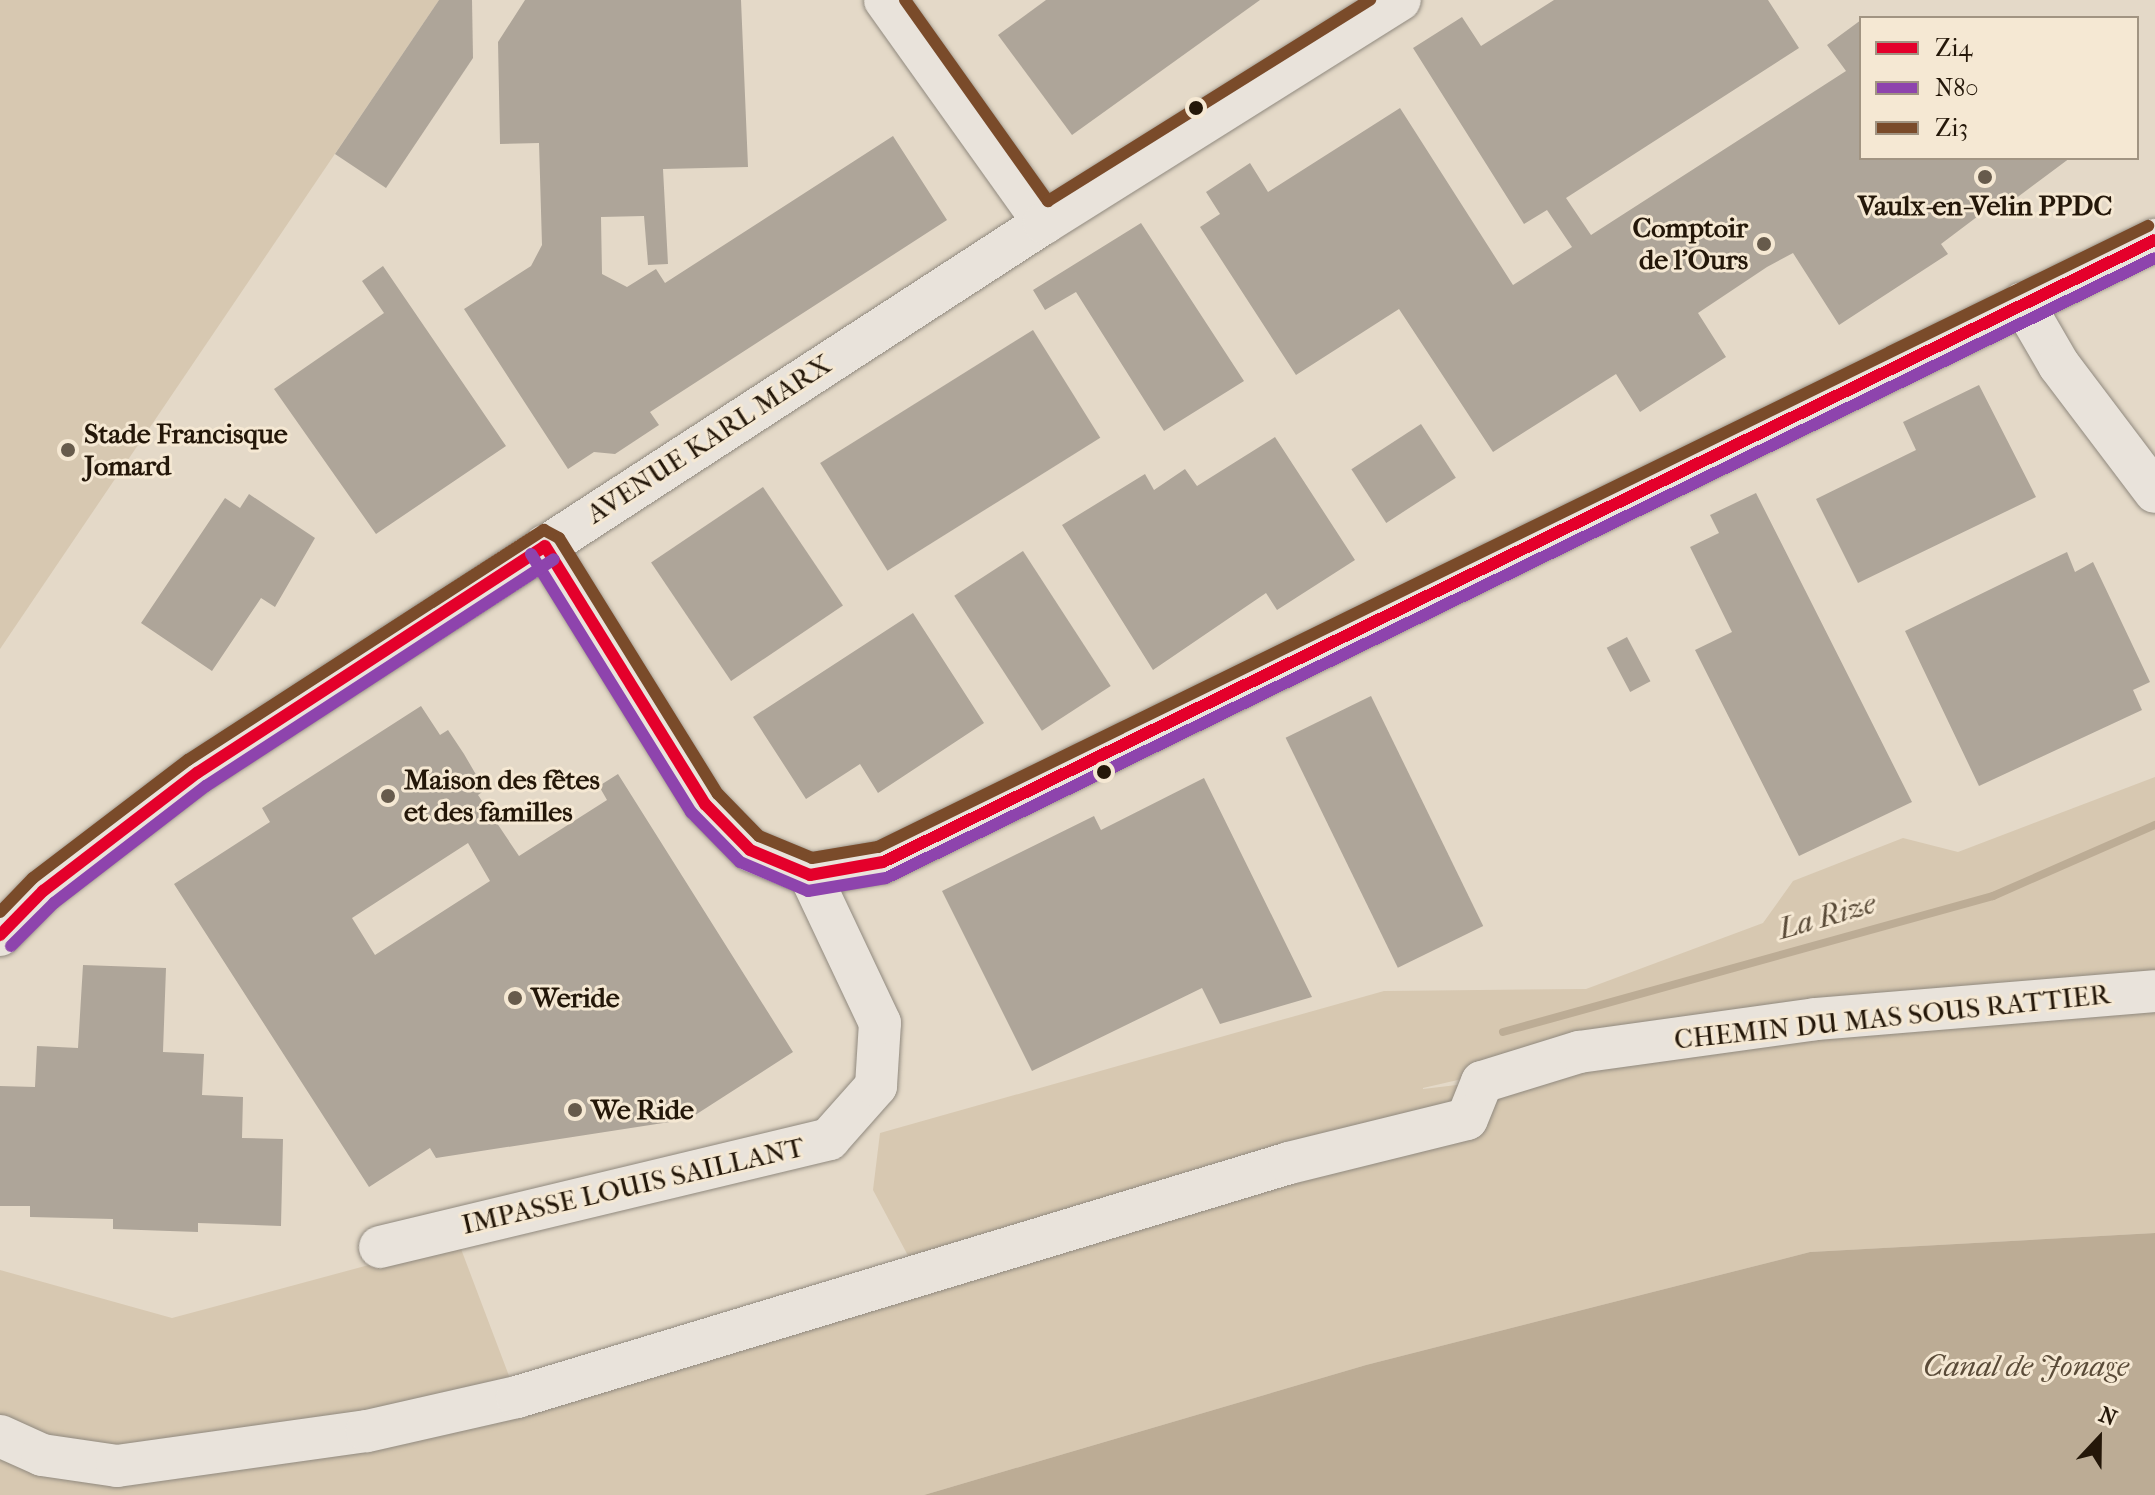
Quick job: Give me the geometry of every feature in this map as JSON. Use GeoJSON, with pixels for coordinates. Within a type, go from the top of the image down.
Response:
{"type":"FeatureCollection","features":[{"type":"Feature","properties":{"kind":"street"},"geometry":{"type":"LineString","coordinates":[[885,0],[1044,223]]}},
{"type":"Feature","properties":{"kind":"street","name":"AVENUE KARL MARX"},"geometry":{"type":"LineString","coordinates":[[0,935],[43,891],[197,773],[1044,223],[1400,0]]}},
{"type":"Feature","properties":{"kind":"street"},"geometry":{"type":"LineString","coordinates":[[545,546],[705,804],[750,850],[810,875],[883,862],[2155,240]]}},
{"type":"Feature","properties":{"kind":"street"},"geometry":{"type":"LineString","coordinates":[[2023,303],[2059,365],[2155,492]]}},
{"type":"Feature","properties":{"kind":"street","name":"IMPASSE LOUIS SAILLANT"},"geometry":{"type":"LineString","coordinates":[[380,1247],[829,1139],[876,1086],[880,1023],[810,875]]}},
{"type":"Feature","properties":{"kind":"street","name":"CHEMIN DU MAS SOUS RATTIER"},"geometry":{"type":"LineString","coordinates":[[0,1436],[42,1455],[117,1466],[367,1431],[517,1397],[1289,1163],[1467,1119],[1482,1082],[1579,1052],[1816,1019],[2155,991]]}},
{"type":"Feature","properties":{"kind":"shaded area","name":"Stade Francisque Jomard"},"geometry":{"type":"Polygon","coordinates":[[[0,0],[439,0],[0,649],[0,0]]]}},
{"type":"Feature","properties":{"kind":"shaded area"},"geometry":{"type":"Polygon","coordinates":[[[2155,777],[2155,1233],[1810,1252],[1366,1365],[924,1495],[0,1495],[0,1270],[172,1318],[458,1241],[517,1397],[922,1282],[873,1190],[880,1133],[1384,991],[1586,989],[1763,923],[1793,881],[1903,838],[1958,852],[2155,777]],[[1562,1056],[1423,1089],[1482,1082],[1562,1056]]]}},
{"type":"Feature","properties":{"kind":"water","name":"Canal de Jonage"},"geometry":{"type":"Polygon","coordinates":[[[2155,1233],[2155,1495],[924,1495],[1366,1365],[1810,1252],[2155,1233]]]}},
{"type":"Feature","properties":{"kind":"building"},"geometry":{"type":"Polygon","coordinates":[[[439,0],[472,0],[473,58],[386,188],[335,154],[439,0]]]}},
{"type":"Feature","properties":{"kind":"building"},"geometry":{"type":"Polygon","coordinates":[[[525,0],[741,0],[748,167],[663,169],[668,264],[648,265],[644,216],[601,217],[602,274],[627,287],[656,269],[665,283],[893,136],[947,220],[650,412],[659,425],[615,454],[594,452],[568,469],[464,309],[531,266],[542,245],[539,143],[500,144],[498,42],[525,0]]]}},
{"type":"Feature","properties":{"kind":"building"},"geometry":{"type":"Polygon","coordinates":[[[1046,0],[1260,0],[1072,135],[998,35],[1046,0]]]}},
{"type":"Feature","properties":{"kind":"building"},"geometry":{"type":"Polygon","coordinates":[[[1554,0],[1768,0],[1799,48],[1566,198],[1591,235],[1846,71],[1827,45],[1859,21],[1859,160],[2067,160],[2011,202],[2006,195],[1941,244],[1948,254],[1839,325],[1793,253],[1698,313],[1726,357],[1640,412],[1616,374],[1493,452],[1399,309],[1296,375],[1200,227],[1220,214],[1206,192],[1250,163],[1268,192],[1400,108],[1513,285],[1572,247],[1547,210],[1524,224],[1413,48],[1462,17],[1481,46],[1554,0]]]}},
{"type":"Feature","properties":{"kind":"building"},"geometry":{"type":"Polygon","coordinates":[[[1141,223],[1244,381],[1164,431],[1076,292],[1045,310],[1033,290],[1141,223]]]}},
{"type":"Feature","properties":{"kind":"building"},"geometry":{"type":"Polygon","coordinates":[[[383,266],[506,446],[376,534],[274,389],[384,313],[362,281],[383,266]]]}},
{"type":"Feature","properties":{"kind":"building"},"geometry":{"type":"Polygon","coordinates":[[[1033,330],[1100,438],[887,571],[820,463],[1033,330]]]}},
{"type":"Feature","properties":{"kind":"building"},"geometry":{"type":"Polygon","coordinates":[[[1979,385],[2036,497],[1858,583],[1816,499],[1916,450],[1903,422],[1979,385]]]}},
{"type":"Feature","properties":{"kind":"building"},"geometry":{"type":"Polygon","coordinates":[[[1421,424],[1456,478],[1386,523],[1351,469],[1421,424]]]}},
{"type":"Feature","properties":{"kind":"building"},"geometry":{"type":"Polygon","coordinates":[[[1275,437],[1355,560],[1277,610],[1266,593],[1153,670],[1062,525],[1145,474],[1154,490],[1185,469],[1197,486],[1275,437]]]}},
{"type":"Feature","properties":{"kind":"building"},"geometry":{"type":"Polygon","coordinates":[[[763,487],[843,606],[731,681],[651,562],[763,487]]]}},
{"type":"Feature","properties":{"kind":"building"},"geometry":{"type":"Polygon","coordinates":[[[1756,493],[1912,802],[1799,856],[1695,650],[1732,632],[1690,547],[1719,533],[1710,515],[1756,493]]]}},
{"type":"Feature","properties":{"kind":"building"},"geometry":{"type":"Polygon","coordinates":[[[249,494],[315,538],[275,607],[261,598],[212,671],[141,623],[225,498],[240,508],[249,494]]]}},
{"type":"Feature","properties":{"kind":"building"},"geometry":{"type":"Polygon","coordinates":[[[1023,551],[1111,686],[1042,731],[954,596],[1023,551]]]}},
{"type":"Feature","properties":{"kind":"building"},"geometry":{"type":"Polygon","coordinates":[[[2067,552],[2075,572],[2093,562],[2150,682],[2133,690],[2142,710],[1979,786],[1905,631],[2067,552]]]}},
{"type":"Feature","properties":{"kind":"building"},"geometry":{"type":"Polygon","coordinates":[[[913,613],[984,723],[878,793],[860,764],[806,799],[753,717],[913,613]]]}},
{"type":"Feature","properties":{"kind":"building"},"geometry":{"type":"Polygon","coordinates":[[[1627,637],[1650,681],[1630,692],[1607,648],[1627,637]]]}},
{"type":"Feature","properties":{"kind":"building"},"geometry":{"type":"Polygon","coordinates":[[[1371,696],[1483,926],[1398,968],[1286,738],[1371,696]]]}},
{"type":"Feature","properties":{"kind":"building","name":"Weride"},"geometry":{"type":"Polygon","coordinates":[[[421,706],[440,735],[448,730],[464,754],[485,790],[478,795],[519,856],[607,800],[599,786],[618,774],[793,1052],[689,1119],[436,1158],[430,1148],[369,1187],[174,884],[270,822],[262,808],[421,706]],[[468,843],[352,918],[375,955],[490,881],[468,843]]]}},
{"type":"Feature","properties":{"kind":"building"},"geometry":{"type":"Polygon","coordinates":[[[1204,778],[1312,997],[1220,1024],[1202,988],[1032,1071],[942,891],[1094,816],[1101,830],[1204,778]]]}},
{"type":"Feature","properties":{"kind":"building"},"geometry":{"type":"Polygon","coordinates":[[[83,965],[166,968],[163,1052],[204,1054],[202,1095],[243,1097],[242,1138],[283,1139],[281,1226],[198,1223],[198,1232],[113,1229],[113,1219],[30,1217],[30,1206],[0,1206],[0,1086],[35,1087],[37,1046],[78,1048],[83,965]]]}},
{"type":"Feature","properties":{"kind":"waterway","name":"La Rize"},"geometry":{"type":"LineString","coordinates":[[1503,1032],[1993,896],[2155,825]]}},
{"type":"Feature","properties":{"kind":"transit line","name":"Zi3"},"geometry":{"type":"LineString","coordinates":[[905,0],[1048,201],[1370,0]]}},
{"type":"Feature","properties":{"kind":"transit line","name":"Zi3"},"geometry":{"type":"LineString","coordinates":[[0,912],[33,878],[188,760],[544,530],[559,538],[718,794],[759,836],[812,858],[878,847],[2148,226]]}},
{"type":"Feature","properties":{"kind":"transit line","name":"Zi4"},"geometry":{"type":"LineString","coordinates":[[545,546],[705,804],[750,850],[810,875],[883,862],[2155,240]]}},
{"type":"Feature","properties":{"kind":"transit line","name":"N80"},"geometry":{"type":"LineString","coordinates":[[531,554],[691,812],[740,862],[808,891],[886,878],[2155,258]]}},
{"type":"Feature","properties":{"kind":"transit line","name":"Zi4"},"geometry":{"type":"LineString","coordinates":[[0,935],[43,891],[197,773],[545,546]]}},
{"type":"Feature","properties":{"kind":"transit line","name":"N80"},"geometry":{"type":"LineString","coordinates":[[11,946],[54,903],[206,786],[554,559]]}},
{"type":"Feature","properties":{"kind":"place","name":"Vaulx-en-Velin PPDC"},"geometry":{"type":"Point","coordinates":[1985,177]}},
{"type":"Feature","properties":{"kind":"place","name":"Comptoir de l'Ours"},"geometry":{"type":"Point","coordinates":[1764,244]}},
{"type":"Feature","properties":{"kind":"place","name":"Stade Francisque Jomard"},"geometry":{"type":"Point","coordinates":[68,450]}},
{"type":"Feature","properties":{"kind":"place","name":"Maison des fêtes et des familles"},"geometry":{"type":"Point","coordinates":[388,796]}},
{"type":"Feature","properties":{"kind":"place","name":"Weride"},"geometry":{"type":"Point","coordinates":[515,998]}},
{"type":"Feature","properties":{"kind":"place","name":"We Ride"},"geometry":{"type":"Point","coordinates":[575,1110]}}]}
